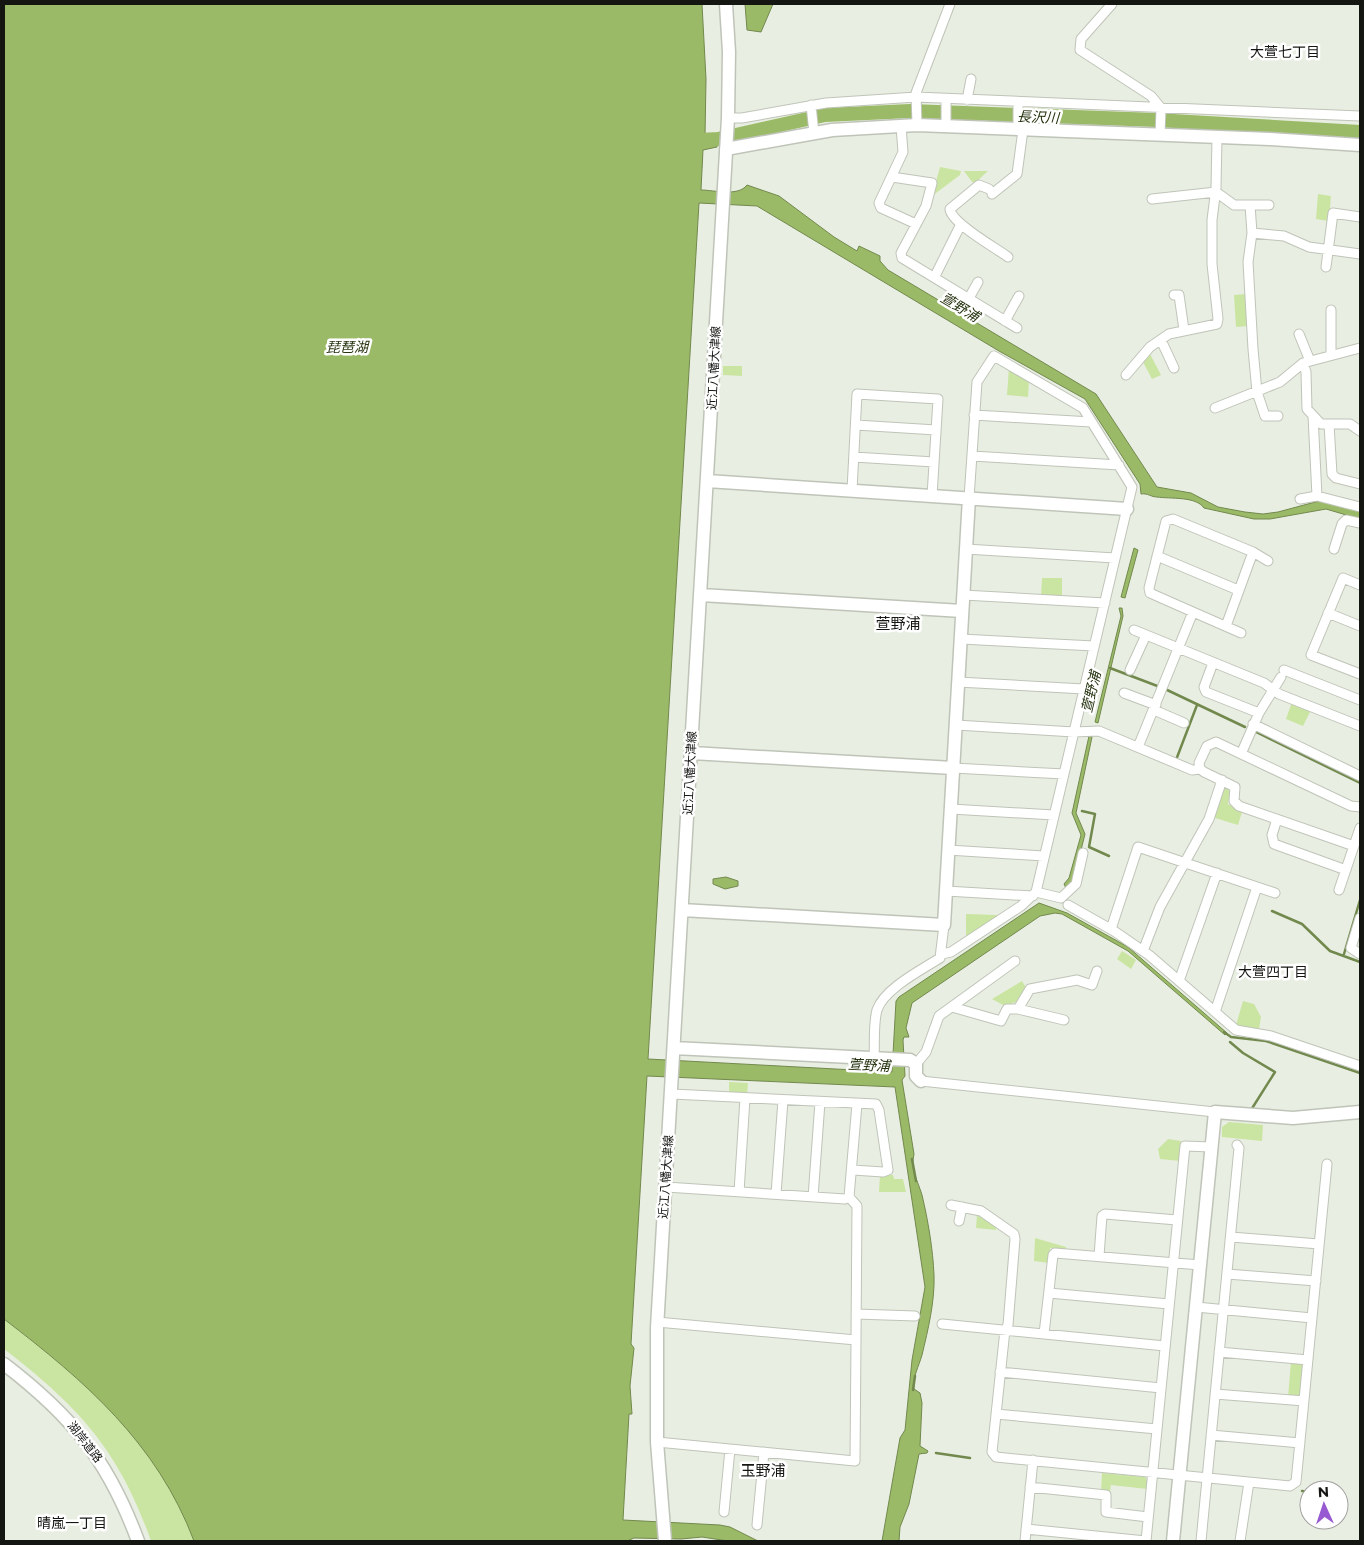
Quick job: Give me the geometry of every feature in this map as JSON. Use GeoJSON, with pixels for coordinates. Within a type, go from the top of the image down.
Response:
{"type":"FeatureCollection","features":[{"type":"Feature","properties":{"kind":"street","name":"近江八幡大津線"},"geometry":{"type":"LineString","coordinates":[[665,1541],[657,1442],[657,1322],[672,1094],[728,122],[729,52],[726,4]]}},
{"type":"Feature","properties":{"kind":"street"},"geometry":{"type":"LineString","coordinates":[[917,123],[917,100],[950,4]]}},
{"type":"Feature","properties":{"kind":"street"},"geometry":{"type":"LineString","coordinates":[[1112,4],[1081,39],[1080,50],[1151,96],[1161,109],[1160,133]]}},
{"type":"Feature","properties":{"kind":"street"},"geometry":{"type":"LineString","coordinates":[[968,100],[971,79]]}},
{"type":"Feature","properties":{"kind":"street"},"geometry":{"type":"LineString","coordinates":[[728,122],[811,106],[917,100],[946,102],[968,100],[1018,104],[1360,116]]}},
{"type":"Feature","properties":{"kind":"street"},"geometry":{"type":"LineString","coordinates":[[946,102],[946,125]]}},
{"type":"Feature","properties":{"kind":"street"},"geometry":{"type":"LineString","coordinates":[[1008,256],[961,224],[951,213],[950,209],[980,185],[990,191],[1016,174],[1020,128],[1018,104]]}},
{"type":"Feature","properties":{"kind":"street"},"geometry":{"type":"LineString","coordinates":[[811,106],[814,130]]}},
{"type":"Feature","properties":{"kind":"street"},"geometry":{"type":"LineString","coordinates":[[726,148],[814,130],[901,126],[917,123],[1160,133],[1360,146]]}},
{"type":"Feature","properties":{"kind":"street"},"geometry":{"type":"LineString","coordinates":[[901,126],[903,152],[879,203],[881,208],[916,224]]}},
{"type":"Feature","properties":{"kind":"street"},"geometry":{"type":"LineString","coordinates":[[1126,375],[1150,347],[1169,334],[1217,324],[1212,264],[1212,220],[1216,192],[1217,137]]}},
{"type":"Feature","properties":{"kind":"street"},"geometry":{"type":"LineString","coordinates":[[892,177],[932,183],[926,206],[901,253],[902,258],[1017,328]]}},
{"type":"Feature","properties":{"kind":"street"},"geometry":{"type":"LineString","coordinates":[[1152,199],[1216,192],[1234,206],[1269,204]]}},
{"type":"Feature","properties":{"kind":"street"},"geometry":{"type":"LineString","coordinates":[[1250,205],[1252,233],[1248,262],[1257,392],[1265,416],[1278,416]]}},
{"type":"Feature","properties":{"kind":"street"},"geometry":{"type":"LineString","coordinates":[[1326,267],[1333,214],[1360,217]]}},
{"type":"Feature","properties":{"kind":"street"},"geometry":{"type":"LineString","coordinates":[[934,276],[961,224]]}},
{"type":"Feature","properties":{"kind":"street"},"geometry":{"type":"LineString","coordinates":[[1252,233],[1284,236],[1309,247],[1360,254]]}},
{"type":"Feature","properties":{"kind":"street"},"geometry":{"type":"LineString","coordinates":[[969,298],[978,282]]}},
{"type":"Feature","properties":{"kind":"street"},"geometry":{"type":"LineString","coordinates":[[1174,295],[1179,295],[1184,330]]}},
{"type":"Feature","properties":{"kind":"street"},"geometry":{"type":"LineString","coordinates":[[1005,320],[1019,296]]}},
{"type":"Feature","properties":{"kind":"street"},"geometry":{"type":"LineString","coordinates":[[1331,310],[1332,354]]}},
{"type":"Feature","properties":{"kind":"street"},"geometry":{"type":"LineString","coordinates":[[1299,334],[1306,362],[1307,409],[1321,424],[1350,424],[1360,431]]}},
{"type":"Feature","properties":{"kind":"street"},"geometry":{"type":"LineString","coordinates":[[1161,340],[1174,368]]}},
{"type":"Feature","properties":{"kind":"street"},"geometry":{"type":"LineString","coordinates":[[1215,408],[1280,382],[1306,362],[1360,348]]}},
{"type":"Feature","properties":{"kind":"street"},"geometry":{"type":"LineString","coordinates":[[874,1058],[877,1011],[884,997],[942,954],[951,952],[1034,894],[1132,487],[1082,408],[994,356],[977,382],[974,414],[942,954]]}},
{"type":"Feature","properties":{"kind":"street"},"geometry":{"type":"LineString","coordinates":[[852,490],[857,394],[938,399],[932,496]]}},
{"type":"Feature","properties":{"kind":"street"},"geometry":{"type":"LineString","coordinates":[[974,414],[1091,422]]}},
{"type":"Feature","properties":{"kind":"street"},"geometry":{"type":"LineString","coordinates":[[1313,416],[1317,496]]}},
{"type":"Feature","properties":{"kind":"street"},"geometry":{"type":"LineString","coordinates":[[1328,424],[1332,474],[1336,478],[1360,484]]}},
{"type":"Feature","properties":{"kind":"street"},"geometry":{"type":"LineString","coordinates":[[856,425],[936,430]]}},
{"type":"Feature","properties":{"kind":"street"},"geometry":{"type":"LineString","coordinates":[[972,456],[1119,465]]}},
{"type":"Feature","properties":{"kind":"street"},"geometry":{"type":"LineString","coordinates":[[854,457],[934,462]]}},
{"type":"Feature","properties":{"kind":"street"},"geometry":{"type":"LineString","coordinates":[[707,481],[1127,509]]}},
{"type":"Feature","properties":{"kind":"street"},"geometry":{"type":"LineString","coordinates":[[1300,499],[1317,496],[1360,507]]}},
{"type":"Feature","properties":{"kind":"street"},"geometry":{"type":"LineString","coordinates":[[1241,632],[1150,593],[1149,588],[1166,521],[1173,519],[1253,552],[1268,561]]}},
{"type":"Feature","properties":{"kind":"street"},"geometry":{"type":"LineString","coordinates":[[1334,549],[1342,524],[1346,520],[1360,523]]}},
{"type":"Feature","properties":{"kind":"street"},"geometry":{"type":"LineString","coordinates":[[966,549],[1115,558]]}},
{"type":"Feature","properties":{"kind":"street"},"geometry":{"type":"LineString","coordinates":[[1226,626],[1253,552]]}},
{"type":"Feature","properties":{"kind":"street"},"geometry":{"type":"LineString","coordinates":[[1157,556],[1238,590]]}},
{"type":"Feature","properties":{"kind":"street"},"geometry":{"type":"LineString","coordinates":[[1360,585],[1343,578],[1311,655],[1360,674]]}},
{"type":"Feature","properties":{"kind":"street"},"geometry":{"type":"LineString","coordinates":[[701,595],[962,611]]}},
{"type":"Feature","properties":{"kind":"street"},"geometry":{"type":"LineString","coordinates":[[963,595],[1104,604]]}},
{"type":"Feature","properties":{"kind":"street"},"geometry":{"type":"LineString","coordinates":[[1138,747],[1193,612]]}},
{"type":"Feature","properties":{"kind":"street"},"geometry":{"type":"LineString","coordinates":[[1328,613],[1360,626]]}},
{"type":"Feature","properties":{"kind":"street"},"geometry":{"type":"LineString","coordinates":[[1134,630],[1264,683],[1273,690],[1360,726]]}},
{"type":"Feature","properties":{"kind":"street"},"geometry":{"type":"LineString","coordinates":[[1130,670],[1146,635]]}},
{"type":"Feature","properties":{"kind":"street"},"geometry":{"type":"LineString","coordinates":[[961,639],[1094,646]]}},
{"type":"Feature","properties":{"kind":"street"},"geometry":{"type":"LineString","coordinates":[[1213,663],[1204,687],[1206,692],[1259,713]]}},
{"type":"Feature","properties":{"kind":"street"},"geometry":{"type":"LineString","coordinates":[[1241,754],[1253,724],[1283,674],[1360,700]]}},
{"type":"Feature","properties":{"kind":"street"},"geometry":{"type":"LineString","coordinates":[[958,682],[1084,689]]}},
{"type":"Feature","properties":{"kind":"street"},"geometry":{"type":"LineString","coordinates":[[1124,693],[1184,723]]}},
{"type":"Feature","properties":{"kind":"street"},"geometry":{"type":"LineString","coordinates":[[1253,724],[1360,776]]}},
{"type":"Feature","properties":{"kind":"street"},"geometry":{"type":"LineString","coordinates":[[956,725],[1074,732],[1099,730],[1192,770],[1200,769],[1235,787],[1236,804],[1354,846]]}},
{"type":"Feature","properties":{"kind":"street"},"geometry":{"type":"LineString","coordinates":[[1200,769],[1199,763],[1206,746],[1212,742],[1351,806],[1360,807]]}},
{"type":"Feature","properties":{"kind":"street"},"geometry":{"type":"LineString","coordinates":[[692,753],[1064,774]]}},
{"type":"Feature","properties":{"kind":"street"},"geometry":{"type":"LineString","coordinates":[[1143,951],[1160,907],[1209,819],[1222,780]]}},
{"type":"Feature","properties":{"kind":"street"},"geometry":{"type":"LineString","coordinates":[[951,809],[1054,815]]}},
{"type":"Feature","properties":{"kind":"street"},"geometry":{"type":"LineString","coordinates":[[1277,819],[1271,839],[1274,844],[1346,870]]}},
{"type":"Feature","properties":{"kind":"street"},"geometry":{"type":"LineString","coordinates":[[1339,890],[1360,828]]}},
{"type":"Feature","properties":{"kind":"street"},"geometry":{"type":"LineString","coordinates":[[1111,930],[1138,847],[1275,893]]}},
{"type":"Feature","properties":{"kind":"street"},"geometry":{"type":"LineString","coordinates":[[948,850],[1044,856]]}},
{"type":"Feature","properties":{"kind":"street"},"geometry":{"type":"LineString","coordinates":[[946,891],[1034,894],[1060,898],[1076,884],[1083,853]]}},
{"type":"Feature","properties":{"kind":"street"},"geometry":{"type":"LineString","coordinates":[[1179,981],[1218,873]]}},
{"type":"Feature","properties":{"kind":"street"},"geometry":{"type":"LineString","coordinates":[[1215,1012],[1257,887]]}},
{"type":"Feature","properties":{"kind":"street"},"geometry":{"type":"LineString","coordinates":[[1068,906],[1111,930],[1143,951],[1236,1030],[1271,1036],[1360,1066]]}},
{"type":"Feature","properties":{"kind":"street"},"geometry":{"type":"LineString","coordinates":[[682,910],[944,925]]}},
{"type":"Feature","properties":{"kind":"street"},"geometry":{"type":"LineString","coordinates":[[1360,918],[1351,948],[1360,954]]}},
{"type":"Feature","properties":{"kind":"street"},"geometry":{"type":"LineString","coordinates":[[674,1051],[874,1058],[911,1062],[926,1052],[939,1016],[1015,961]]}},
{"type":"Feature","properties":{"kind":"street"},"geometry":{"type":"LineString","coordinates":[[1018,1009],[1030,989],[1077,980],[1092,985],[1097,971]]}},
{"type":"Feature","properties":{"kind":"street"},"geometry":{"type":"LineString","coordinates":[[952,1007],[1000,1021],[1007,1009],[1018,1009],[1064,1020]]}},
{"type":"Feature","properties":{"kind":"street"},"geometry":{"type":"LineString","coordinates":[[911,1062],[916,1076],[921,1082],[1215,1112],[1293,1118],[1360,1112]]}},
{"type":"Feature","properties":{"kind":"street"},"geometry":{"type":"LineString","coordinates":[[672,1094],[876,1104],[879,1110],[889,1165],[888,1170],[883,1172],[853,1170]]}},
{"type":"Feature","properties":{"kind":"street"},"geometry":{"type":"LineString","coordinates":[[738,1192],[745,1098]]}},
{"type":"Feature","properties":{"kind":"street"},"geometry":{"type":"LineString","coordinates":[[776,1194],[783,1100]]}},
{"type":"Feature","properties":{"kind":"street"},"geometry":{"type":"LineString","coordinates":[[813,1197],[820,1102]]}},
{"type":"Feature","properties":{"kind":"street"},"geometry":{"type":"LineString","coordinates":[[849,1197],[853,1170],[857,1104]]}},
{"type":"Feature","properties":{"kind":"street"},"geometry":{"type":"LineString","coordinates":[[1173,1541],[1215,1112]]}},
{"type":"Feature","properties":{"kind":"street"},"geometry":{"type":"LineString","coordinates":[[1201,1541],[1239,1148],[1237,1145]]}},
{"type":"Feature","properties":{"kind":"street"},"geometry":{"type":"LineString","coordinates":[[1026,1529],[1146,1541],[1184,1146],[1211,1147]]}},
{"type":"Feature","properties":{"kind":"street"},"geometry":{"type":"LineString","coordinates":[[951,1205],[981,1211],[1014,1234],[1015,1239],[1008,1325],[1004,1330],[992,1452],[996,1457],[1294,1485],[1300,1444],[1327,1164]]}},
{"type":"Feature","properties":{"kind":"street"},"geometry":{"type":"LineString","coordinates":[[657,1442],[855,1461],[857,1206],[849,1197],[813,1197],[666,1187]]}},
{"type":"Feature","properties":{"kind":"street"},"geometry":{"type":"LineString","coordinates":[[959,1221],[962,1207]]}},
{"type":"Feature","properties":{"kind":"street"},"geometry":{"type":"LineString","coordinates":[[1098,1256],[1102,1216],[1105,1214],[1177,1220]]}},
{"type":"Feature","properties":{"kind":"street"},"geometry":{"type":"LineString","coordinates":[[1230,1237],[1320,1244]]}},
{"type":"Feature","properties":{"kind":"street"},"geometry":{"type":"LineString","coordinates":[[1044,1334],[1053,1255],[1055,1253],[1200,1265]]}},
{"type":"Feature","properties":{"kind":"street"},"geometry":{"type":"LineString","coordinates":[[1227,1274],[1316,1281]]}},
{"type":"Feature","properties":{"kind":"street"},"geometry":{"type":"LineString","coordinates":[[1048,1293],[1169,1304]]}},
{"type":"Feature","properties":{"kind":"street"},"geometry":{"type":"LineString","coordinates":[[1196,1307],[1312,1318]]}},
{"type":"Feature","properties":{"kind":"street"},"geometry":{"type":"LineString","coordinates":[[856,1314],[914,1316]]}},
{"type":"Feature","properties":{"kind":"street"},"geometry":{"type":"LineString","coordinates":[[657,1322],[856,1340]]}},
{"type":"Feature","properties":{"kind":"street"},"geometry":{"type":"LineString","coordinates":[[942,1324],[1165,1346]]}},
{"type":"Feature","properties":{"kind":"street"},"geometry":{"type":"LineString","coordinates":[[1220,1352],[1308,1360]]}},
{"type":"Feature","properties":{"kind":"street","name":"湖岸道路"},"geometry":{"type":"LineString","coordinates":[[4,1364],[51,1402],[87,1442],[105,1468],[124,1504],[138,1541]]}},
{"type":"Feature","properties":{"kind":"street"},"geometry":{"type":"LineString","coordinates":[[1000,1372],[1161,1388]]}},
{"type":"Feature","properties":{"kind":"street"},"geometry":{"type":"LineString","coordinates":[[1215,1394],[1304,1402]]}},
{"type":"Feature","properties":{"kind":"street"},"geometry":{"type":"LineString","coordinates":[[996,1414],[1157,1429]]}},
{"type":"Feature","properties":{"kind":"street"},"geometry":{"type":"LineString","coordinates":[[1211,1435],[1300,1444]]}},
{"type":"Feature","properties":{"kind":"street"},"geometry":{"type":"LineString","coordinates":[[724,1512],[730,1449]]}},
{"type":"Feature","properties":{"kind":"street"},"geometry":{"type":"LineString","coordinates":[[757,1525],[764,1452]]}},
{"type":"Feature","properties":{"kind":"street"},"geometry":{"type":"LineString","coordinates":[[1025,1541],[1033,1460]]}},
{"type":"Feature","properties":{"kind":"street"},"geometry":{"type":"LineString","coordinates":[[1240,1541],[1249,1482]]}},
{"type":"Feature","properties":{"kind":"street"},"geometry":{"type":"LineString","coordinates":[[1030,1487],[1106,1495],[1106,1512],[1148,1516]]}},
{"type":"Feature","properties":{"kind":"shaded area"},"geometry":{"type":"Polygon","coordinates":[[[940,167],[961,171],[960,175],[932,196],[940,167]]]}},
{"type":"Feature","properties":{"kind":"shaded area"},"geometry":{"type":"Polygon","coordinates":[[[964,171],[988,171],[976,182],[972,182],[964,171]]]}},
{"type":"Feature","properties":{"kind":"shaded area"},"geometry":{"type":"Polygon","coordinates":[[[1318,194],[1331,196],[1329,221],[1316,219],[1318,194]]]}},
{"type":"Feature","properties":{"kind":"shaded area"},"geometry":{"type":"Polygon","coordinates":[[[1246,294],[1248,326],[1236,327],[1234,295],[1246,294]]]}},
{"type":"Feature","properties":{"kind":"shaded area"},"geometry":{"type":"Polygon","coordinates":[[[1150,354],[1161,375],[1152,379],[1142,360],[1150,354]]]}},
{"type":"Feature","properties":{"kind":"shaded area"},"geometry":{"type":"Polygon","coordinates":[[[723,366],[742,366],[742,376],[723,375],[723,366]]]}},
{"type":"Feature","properties":{"kind":"shaded area"},"geometry":{"type":"Polygon","coordinates":[[[1009,368],[1029,380],[1028,397],[1007,395],[1009,368]]]}},
{"type":"Feature","properties":{"kind":"shaded area"},"geometry":{"type":"Polygon","coordinates":[[[1042,578],[1062,578],[1062,597],[1041,596],[1042,578]]]}},
{"type":"Feature","properties":{"kind":"shaded area"},"geometry":{"type":"Polygon","coordinates":[[[1292,702],[1311,710],[1303,726],[1286,719],[1292,702]]]}},
{"type":"Feature","properties":{"kind":"shaded area"},"geometry":{"type":"Polygon","coordinates":[[[1224,785],[1230,791],[1228,804],[1242,812],[1238,825],[1212,817],[1224,785]]]}},
{"type":"Feature","properties":{"kind":"shaded area"},"geometry":{"type":"Polygon","coordinates":[[[966,914],[997,915],[998,917],[966,938],[966,914]]]}},
{"type":"Feature","properties":{"kind":"shaded area"},"geometry":{"type":"Polygon","coordinates":[[[1122,951],[1136,960],[1131,969],[1117,959],[1122,951]]]}},
{"type":"Feature","properties":{"kind":"shaded area"},"geometry":{"type":"Polygon","coordinates":[[[1022,981],[1027,989],[1019,1001],[1005,1006],[992,999],[1022,981]]]}},
{"type":"Feature","properties":{"kind":"shaded area"},"geometry":{"type":"Polygon","coordinates":[[[1243,1001],[1254,1004],[1261,1017],[1259,1029],[1243,1028],[1236,1025],[1243,1001]]]}},
{"type":"Feature","properties":{"kind":"shaded area"},"geometry":{"type":"Polygon","coordinates":[[[729,1082],[748,1083],[747,1095],[729,1094],[729,1082]]]}},
{"type":"Feature","properties":{"kind":"shaded area"},"geometry":{"type":"Polygon","coordinates":[[[1229,1122],[1263,1125],[1262,1141],[1222,1137],[1222,1127],[1229,1122]]]}},
{"type":"Feature","properties":{"kind":"shaded area"},"geometry":{"type":"Polygon","coordinates":[[[1168,1139],[1181,1141],[1180,1161],[1160,1159],[1158,1149],[1168,1139]]]}},
{"type":"Feature","properties":{"kind":"shaded area"},"geometry":{"type":"Polygon","coordinates":[[[880,1175],[893,1175],[894,1179],[903,1179],[906,1192],[879,1192],[880,1175]]]}},
{"type":"Feature","properties":{"kind":"shaded area"},"geometry":{"type":"Polygon","coordinates":[[[977,1215],[996,1227],[996,1230],[976,1228],[977,1215]]]}},
{"type":"Feature","properties":{"kind":"shaded area"},"geometry":{"type":"Polygon","coordinates":[[[1035,1238],[1066,1247],[1066,1249],[1050,1248],[1049,1263],[1034,1261],[1035,1238]]]}},
{"type":"Feature","properties":{"kind":"shaded area"},"geometry":{"type":"Polygon","coordinates":[[[4,1319],[63,1366],[116,1416],[160,1474],[179,1506],[194,1541],[151,1541],[139,1509],[125,1481],[94,1433],[54,1391],[4,1349],[4,1319]]]}},
{"type":"Feature","properties":{"kind":"shaded area"},"geometry":{"type":"Polygon","coordinates":[[[1291,1362],[1301,1363],[1304,1367],[1301,1395],[1298,1397],[1288,1397],[1291,1362]]]}},
{"type":"Feature","properties":{"kind":"shaded area"},"geometry":{"type":"Polygon","coordinates":[[[1102,1473],[1145,1477],[1147,1489],[1111,1485],[1110,1492],[1101,1492],[1102,1473]]]}},
{"type":"Feature","properties":{"kind":"water","name":"琵琶湖"},"geometry":{"type":"Polygon","coordinates":[[[4,4],[702,4],[706,79],[705,136],[718,133],[717,147],[703,150],[701,190],[732,192],[743,189],[747,185],[779,196],[834,237],[857,251],[859,246],[880,256],[880,261],[888,270],[1096,394],[1157,487],[1191,493],[1218,507],[1245,512],[1263,514],[1278,512],[1319,501],[1360,510],[1360,519],[1326,509],[1270,519],[1254,519],[1204,508],[1200,504],[1189,500],[1141,494],[1140,484],[1085,399],[999,351],[757,206],[699,203],[648,1059],[892,1072],[896,1001],[899,997],[1039,903],[1067,913],[1128,947],[1227,1033],[1225,1035],[1128,951],[1062,914],[1055,913],[1040,916],[912,1003],[906,1028],[909,1037],[904,1037],[903,1040],[905,1076],[902,1080],[914,1154],[913,1165],[922,1195],[930,1235],[934,1285],[929,1326],[914,1385],[914,1389],[920,1393],[922,1403],[920,1446],[928,1451],[927,1453],[919,1454],[909,1504],[900,1527],[899,1541],[882,1541],[900,1438],[905,1430],[912,1360],[925,1287],[895,1087],[647,1076],[631,1344],[634,1348],[630,1386],[632,1414],[629,1414],[623,1520],[720,1525],[730,1527],[758,1541],[728,1541],[702,1537],[681,1539],[634,1538],[627,1541],[194,1541],[179,1506],[160,1474],[116,1416],[63,1366],[4,1319],[4,4]]]}},
{"type":"Feature","properties":{"kind":"water"},"geometry":{"type":"Polygon","coordinates":[[[745,4],[773,4],[761,32],[747,30],[745,4]]]}},
{"type":"Feature","properties":{"kind":"water"},"geometry":{"type":"Polygon","coordinates":[[[1134,548],[1138,550],[1125,598],[1121,597],[1134,548]]]}},
{"type":"Feature","properties":{"kind":"water"},"geometry":{"type":"Polygon","coordinates":[[[1119,608],[1122,608],[1123,616],[1098,723],[1095,722],[1121,616],[1119,608]]]}},
{"type":"Feature","properties":{"kind":"water"},"geometry":{"type":"Polygon","coordinates":[[[1089,736],[1092,737],[1076,813],[1085,834],[1073,882],[1066,888],[1064,884],[1069,878],[1081,835],[1072,813],[1089,736]]]}},
{"type":"Feature","properties":{"kind":"water"},"geometry":{"type":"Polygon","coordinates":[[[726,877],[738,881],[738,886],[725,889],[713,884],[713,879],[726,877]]]}},
{"type":"Feature","properties":{"kind":"waterway","name":"長沢川"},"geometry":{"type":"LineString","coordinates":[[699,140],[718,139],[825,115],[910,111],[1156,120],[1360,132]]}},
{"type":"Feature","properties":{"kind":"waterway"},"geometry":{"type":"LineString","coordinates":[[1110,668],[1160,687]]}},
{"type":"Feature","properties":{"kind":"waterway"},"geometry":{"type":"LineString","coordinates":[[1165,689],[1245,727]]}},
{"type":"Feature","properties":{"kind":"waterway"},"geometry":{"type":"LineString","coordinates":[[1176,760],[1197,705]]}},
{"type":"Feature","properties":{"kind":"waterway"},"geometry":{"type":"LineString","coordinates":[[1256,732],[1360,783]]}},
{"type":"Feature","properties":{"kind":"waterway"},"geometry":{"type":"LineString","coordinates":[[1082,811],[1095,814],[1089,847],[1109,856]]}},
{"type":"Feature","properties":{"kind":"waterway"},"geometry":{"type":"LineString","coordinates":[[1344,954],[1360,900]]}},
{"type":"Feature","properties":{"kind":"waterway"},"geometry":{"type":"LineString","coordinates":[[1272,911],[1302,924],[1330,951],[1360,962]]}},
{"type":"Feature","properties":{"kind":"waterway"},"geometry":{"type":"LineString","coordinates":[[1224,1032],[1231,1037],[1266,1041],[1360,1073]]}},
{"type":"Feature","properties":{"kind":"waterway"},"geometry":{"type":"LineString","coordinates":[[1230,1042],[1243,1053],[1275,1072],[1251,1110]]}},
{"type":"Feature","properties":{"kind":"waterway"},"geometry":{"type":"LineString","coordinates":[[912,1159],[916,1181]]}},
{"type":"Feature","properties":{"kind":"waterway"},"geometry":{"type":"LineString","coordinates":[[913,1390],[915,1376]]}},
{"type":"Feature","properties":{"kind":"waterway"},"geometry":{"type":"LineString","coordinates":[[936,1453],[970,1458]]}},
{"type":"Feature","properties":{"kind":"district","name":"大萱七丁目"},"geometry":{"type":"Point","coordinates":[1285,52]}},
{"type":"Feature","properties":{"kind":"district","name":"萱野浦"},"geometry":{"type":"Point","coordinates":[898,624]}},
{"type":"Feature","properties":{"kind":"district","name":"大萱四丁目"},"geometry":{"type":"Point","coordinates":[1273,972]}},
{"type":"Feature","properties":{"kind":"district","name":"玉野浦"},"geometry":{"type":"Point","coordinates":[763,1471]}},
{"type":"Feature","properties":{"kind":"district","name":"晴嵐一丁目"},"geometry":{"type":"Point","coordinates":[72,1523]}}]}
